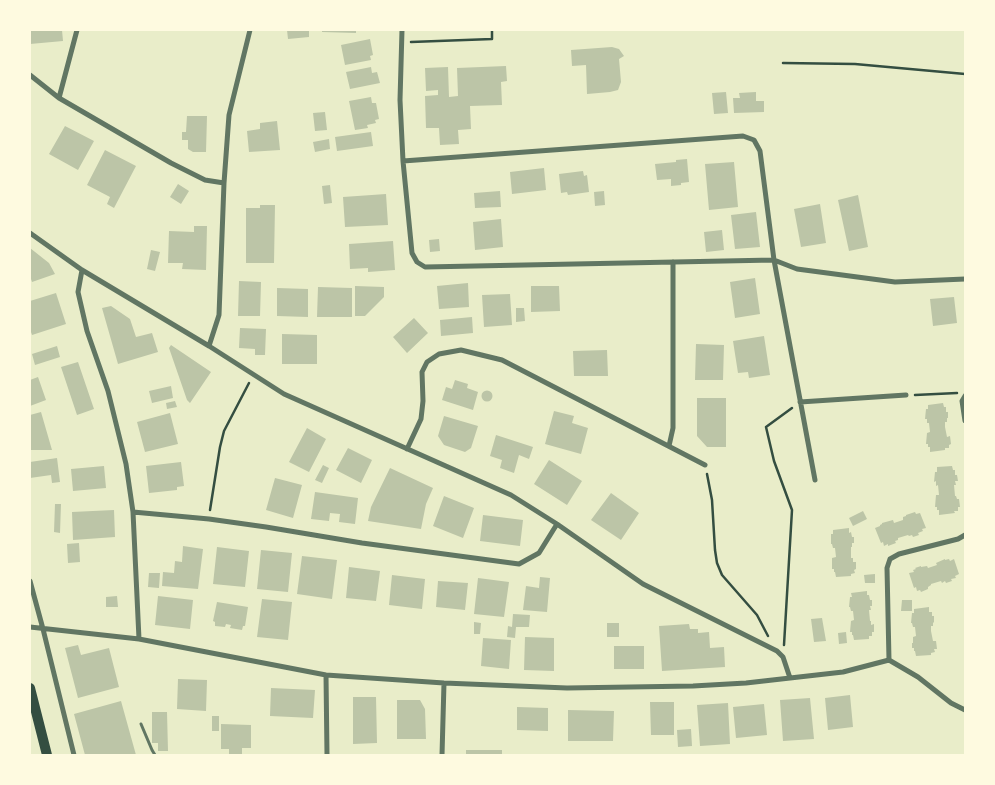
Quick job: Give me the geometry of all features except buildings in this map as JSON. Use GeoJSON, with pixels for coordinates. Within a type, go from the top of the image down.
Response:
{"type":"FeatureCollection","features":[{"type":"Feature","properties":{"kind":"highway"},"geometry":{"type":"LineString","coordinates":[[30,688],[47,755]]}},
{"type":"Feature","properties":{"kind":"street"},"geometry":{"type":"LineString","coordinates":[[59,98],[77,30]]}},
{"type":"Feature","properties":{"kind":"street"},"geometry":{"type":"LineString","coordinates":[[209,346],[219,315],[224,183],[230,115],[250,30]]}},
{"type":"Feature","properties":{"kind":"street"},"geometry":{"type":"LineString","coordinates":[[402,30],[400,100],[403,161],[412,253],[417,262],[425,267],[774,260],[797,269],[895,282],[965,279]]}},
{"type":"Feature","properties":{"kind":"street"},"geometry":{"type":"LineString","coordinates":[[30,75],[59,98],[171,163],[205,180],[224,183]]}},
{"type":"Feature","properties":{"kind":"street"},"geometry":{"type":"LineString","coordinates":[[403,161],[743,136],[754,140],[760,151],[774,260],[815,480]]}},
{"type":"Feature","properties":{"kind":"street"},"geometry":{"type":"LineString","coordinates":[[30,233],[82,270],[209,346],[284,394],[511,495],[643,584],[777,651],[783,657],[790,678]]}},
{"type":"Feature","properties":{"kind":"street"},"geometry":{"type":"LineString","coordinates":[[669,446],[673,428],[673,262]]}},
{"type":"Feature","properties":{"kind":"street"},"geometry":{"type":"LineString","coordinates":[[82,270],[78,292],[87,331],[108,391],[126,464],[133,512],[139,639]]}},
{"type":"Feature","properties":{"kind":"street"},"geometry":{"type":"LineString","coordinates":[[407,449],[422,419],[422,372],[427,362],[439,354],[461,350],[502,360],[705,465]]}},
{"type":"Feature","properties":{"kind":"street"},"geometry":{"type":"LineString","coordinates":[[965,394],[962,401],[965,422]]}},
{"type":"Feature","properties":{"kind":"street"},"geometry":{"type":"LineString","coordinates":[[800,402],[906,395]]}},
{"type":"Feature","properties":{"kind":"street"},"geometry":{"type":"LineString","coordinates":[[133,512],[209,519],[362,543],[519,564],[539,553],[556,524]]}},
{"type":"Feature","properties":{"kind":"street"},"geometry":{"type":"LineString","coordinates":[[889,660],[887,568],[890,559],[899,554],[958,539],[965,535]]}},
{"type":"Feature","properties":{"kind":"street"},"geometry":{"type":"LineString","coordinates":[[30,581],[74,755]]}},
{"type":"Feature","properties":{"kind":"street"},"geometry":{"type":"LineString","coordinates":[[30,627],[139,639],[326,675],[444,683],[577,688],[720,685],[843,672],[889,660],[918,677],[951,703],[965,710]]}},
{"type":"Feature","properties":{"kind":"street"},"geometry":{"type":"LineString","coordinates":[[326,675],[327,755]]}},
{"type":"Feature","properties":{"kind":"street"},"geometry":{"type":"LineString","coordinates":[[442,755],[444,683]]}},
{"type":"Feature","properties":{"kind":"lane"},"geometry":{"type":"LineString","coordinates":[[141,724],[155,755]]}},
{"type":"Feature","properties":{"kind":"path"},"geometry":{"type":"LineString","coordinates":[[402,42],[492,39],[492,30]]}},
{"type":"Feature","properties":{"kind":"path"},"geometry":{"type":"LineString","coordinates":[[783,63],[855,64],[965,74]]}},
{"type":"Feature","properties":{"kind":"path"},"geometry":{"type":"LineString","coordinates":[[209,519],[224,431],[254,375]]}},
{"type":"Feature","properties":{"kind":"path"},"geometry":{"type":"LineString","coordinates":[[906,395],[965,394]]}},
{"type":"Feature","properties":{"kind":"path"},"geometry":{"type":"LineString","coordinates":[[783,657],[792,510],[774,461],[766,427],[800,402]]}},
{"type":"Feature","properties":{"kind":"path"},"geometry":{"type":"LineString","coordinates":[[705,465],[712,500],[717,563],[722,575],[757,615],[777,651]]}}]}
